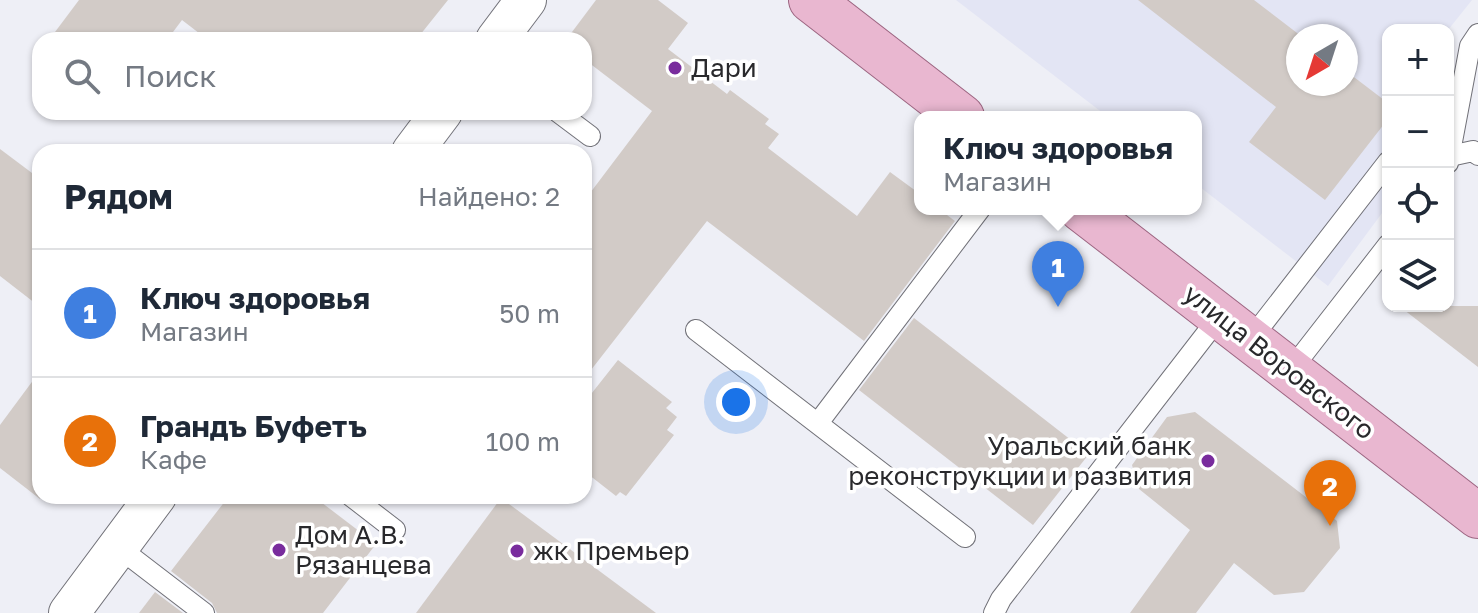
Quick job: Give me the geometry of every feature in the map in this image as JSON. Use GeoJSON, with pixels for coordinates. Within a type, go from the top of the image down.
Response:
{"type":"FeatureCollection","features":[{"type":"Feature","properties":{"kind":"main road"},"geometry":{"type":"LineString","coordinates":[[811,0],[954,111]]}},
{"type":"Feature","properties":{"kind":"main road","name":"улица Воровского"},"geometry":{"type":"LineString","coordinates":[[1089,215],[1478,516]]}},
{"type":"Feature","properties":{"kind":"street"},"geometry":{"type":"LineString","coordinates":[[502,32],[526,0]]}},
{"type":"Feature","properties":{"kind":"street"},"geometry":{"type":"LineString","coordinates":[[418,144],[436,120]]}},
{"type":"Feature","properties":{"kind":"street"},"geometry":{"type":"LineString","coordinates":[[69,613],[150,504]]}},
{"type":"Feature","properties":{"kind":"lane"},"geometry":{"type":"LineString","coordinates":[[1454,133],[1470,46],[1478,34]]}},
{"type":"Feature","properties":{"kind":"lane"},"geometry":{"type":"LineString","coordinates":[[569,120],[590,136]]}},
{"type":"Feature","properties":{"kind":"lane"},"geometry":{"type":"LineString","coordinates":[[1454,158],[1473,151],[1478,155]]}},
{"type":"Feature","properties":{"kind":"lane"},"geometry":{"type":"LineString","coordinates":[[994,613],[1001,599],[1235,328],[1382,168]]}},
{"type":"Feature","properties":{"kind":"lane"},"geometry":{"type":"LineString","coordinates":[[818,423],[975,215]]}},
{"type":"Feature","properties":{"kind":"lane"},"geometry":{"type":"LineString","coordinates":[[1290,371],[1382,253]]}},
{"type":"Feature","properties":{"kind":"lane"},"geometry":{"type":"LineString","coordinates":[[696,330],[965,537]]}},
{"type":"Feature","properties":{"kind":"lane"},"geometry":{"type":"LineString","coordinates":[[361,504],[395,530]]}},
{"type":"Feature","properties":{"kind":"lane"},"geometry":{"type":"LineString","coordinates":[[118,547],[204,613]]}},
{"type":"Feature","properties":{"kind":"shaded area"},"geometry":{"type":"Polygon","coordinates":[[[956,0],[1472,0],[1453,24],[1382,24],[1382,213],[1328,286],[1202,189],[1202,111],[1100,111],[956,0]]]}},
{"type":"Feature","properties":{"kind":"building"},"geometry":{"type":"Polygon","coordinates":[[[79,0],[448,0],[422,32],[198,32],[182,20],[173,32],[55,32],[79,0]]]}},
{"type":"Feature","properties":{"kind":"building"},"geometry":{"type":"Polygon","coordinates":[[[596,0],[658,0],[688,23],[668,49],[727,94],[730,90],[769,119],[765,124],[779,134],[768,148],[857,216],[890,172],[914,190],[914,215],[947,215],[955,221],[864,341],[707,221],[592,369],[592,190],[652,111],[592,65],[592,32],[572,32],[596,0]]]}},
{"type":"Feature","properties":{"kind":"building"},"geometry":{"type":"Polygon","coordinates":[[[1138,0],[1254,0],[1286,25],[1286,96],[1358,96],[1358,80],[1382,98],[1382,127],[1325,200],[1249,142],[1276,107],[1138,0]]]}},
{"type":"Feature","properties":{"kind":"building"},"geometry":{"type":"Polygon","coordinates":[[[0,149],[32,173],[32,301],[0,276],[0,149]]]}},
{"type":"Feature","properties":{"kind":"building"},"geometry":{"type":"Polygon","coordinates":[[[1454,306],[1478,306],[1478,367],[1407,312],[1454,312],[1454,306]]]}},
{"type":"Feature","properties":{"kind":"building"},"geometry":{"type":"Polygon","coordinates":[[[914,318],[1089,454],[1033,525],[859,390],[914,318]]]}},
{"type":"Feature","properties":{"kind":"building"},"geometry":{"type":"Polygon","coordinates":[[[618,360],[672,402],[666,408],[677,417],[667,430],[674,435],[626,496],[620,492],[616,496],[592,477],[592,393],[618,360]]]}},
{"type":"Feature","properties":{"kind":"building"},"geometry":{"type":"Polygon","coordinates":[[[32,382],[32,493],[0,468],[0,425],[32,382]]]}},
{"type":"Feature","properties":{"kind":"building"},"geometry":{"type":"Polygon","coordinates":[[[1195,412],[1337,521],[1340,548],[1304,592],[1274,595],[1234,563],[1196,613],[1130,613],[1190,530],[1139,489],[1132,465],[1167,417],[1195,412]]]}},
{"type":"Feature","properties":{"kind":"building","name":"Дом А.В. Рязанцева"},"geometry":{"type":"Polygon","coordinates":[[[223,504],[324,504],[376,544],[323,613],[217,613],[212,603],[171,571],[223,504]]]}},
{"type":"Feature","properties":{"kind":"building","name":"жк Премьер"},"geometry":{"type":"Polygon","coordinates":[[[497,504],[509,504],[656,613],[416,613],[497,504]]]}},
{"type":"Feature","properties":{"kind":"building"},"geometry":{"type":"Polygon","coordinates":[[[155,592],[183,613],[139,613],[155,592]]]}},
{"type":"Feature","properties":{"kind":"place","name":"Дари"},"geometry":{"type":"Point","coordinates":[675,68]}},
{"type":"Feature","properties":{"kind":"place","name":"Ключ здоровья"},"geometry":{"type":"Point","coordinates":[1058,307]}},
{"type":"Feature","properties":{"kind":"place","name":"Уральский банк реконструкции и развития"},"geometry":{"type":"Point","coordinates":[1208,461]}},
{"type":"Feature","properties":{"kind":"place","name":"Грандъ Буфетъ"},"geometry":{"type":"Point","coordinates":[1330,526]}},
{"type":"Feature","properties":{"kind":"place","name":"Дом А.В. Рязанцева"},"geometry":{"type":"Point","coordinates":[279,550]}},
{"type":"Feature","properties":{"kind":"place","name":"жк Премьер"},"geometry":{"type":"Point","coordinates":[517,551]}}]}
